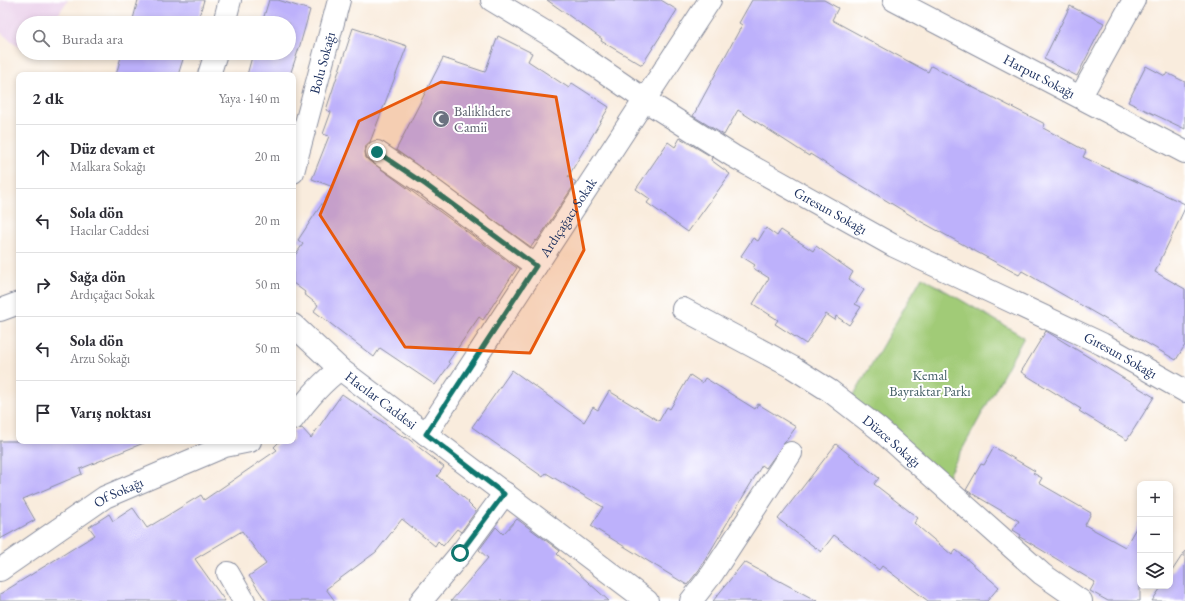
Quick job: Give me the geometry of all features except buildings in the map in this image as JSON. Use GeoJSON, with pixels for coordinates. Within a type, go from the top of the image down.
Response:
{"type":"FeatureCollection","features":[{"type":"Feature","properties":{"kind":"street"},"geometry":{"type":"LineString","coordinates":[[226,16],[230,0]]}},
{"type":"Feature","properties":{"kind":"street","name":"Bolu Sokağı"},"geometry":{"type":"LineString","coordinates":[[296,161],[339,0]]}},
{"type":"Feature","properties":{"kind":"street","name":"Gıresun Sokağı"},"geometry":{"type":"LineString","coordinates":[[492,0],[555,38],[733,156],[894,246],[1102,344],[1185,391]]}},
{"type":"Feature","properties":{"kind":"street","name":"Ardıçağacı Sokak"},"geometry":{"type":"LineString","coordinates":[[426,434],[710,0]]}},
{"type":"Feature","properties":{"kind":"street","name":"Harput Sokağı"},"geometry":{"type":"LineString","coordinates":[[894,0],[1081,96],[1185,152]]}},
{"type":"Feature","properties":{"kind":"street"},"geometry":{"type":"LineString","coordinates":[[1081,96],[1134,0]]}},
{"type":"Feature","properties":{"kind":"street"},"geometry":{"type":"LineString","coordinates":[[211,72],[214,60]]}},
{"type":"Feature","properties":{"kind":"street"},"geometry":{"type":"LineString","coordinates":[[377,152],[426,185],[536,266]]}},
{"type":"Feature","properties":{"kind":"street"},"geometry":{"type":"LineString","coordinates":[[0,310],[16,304]]}},
{"type":"Feature","properties":{"kind":"street","name":"Düzce Sokağı"},"geometry":{"type":"LineString","coordinates":[[683,309],[792,367],[830,391],[879,429],[1042,574],[1081,601]]}},
{"type":"Feature","properties":{"kind":"street","name":"Hacılar Caddesi"},"geometry":{"type":"LineString","coordinates":[[296,328],[340,369],[647,601]]}},
{"type":"Feature","properties":{"kind":"street"},"geometry":{"type":"LineString","coordinates":[[296,415],[306,401],[340,369]]}},
{"type":"Feature","properties":{"kind":"street","name":"Of Sokağı"},"geometry":{"type":"LineString","coordinates":[[0,570],[58,532],[105,497],[225,446],[235,444]]}},
{"type":"Feature","properties":{"kind":"street"},"geometry":{"type":"LineString","coordinates":[[691,601],[712,574],[791,453]]}},
{"type":"Feature","properties":{"kind":"street"},"geometry":{"type":"LineString","coordinates":[[421,601],[460,553],[504,494]]}},
{"type":"Feature","properties":{"kind":"street"},"geometry":{"type":"LineString","coordinates":[[228,573],[244,601]]}},
{"type":"Feature","properties":{"kind":"highlighted area"},"geometry":{"type":"Polygon","coordinates":[[[441,82],[556,97],[584,250],[530,353],[405,347],[320,215],[359,121],[441,82]]]}},
{"type":"Feature","properties":{"kind":"shaded area"},"geometry":{"type":"Polygon","coordinates":[[[0,0],[68,0],[57,16],[16,16],[16,45],[0,32],[0,0]]]}},
{"type":"Feature","properties":{"kind":"green space","name":"Kemal Bayraktar Parkı"},"geometry":{"type":"Polygon","coordinates":[[[922,277],[1024,337],[946,479],[852,398],[922,277]]]}},
{"type":"Feature","properties":{"kind":"place","name":"Balıklıdere Camii"},"geometry":{"type":"Point","coordinates":[441,119]}},
{"type":"Feature","properties":{"kind":"route"},"geometry":{"type":"LineString","coordinates":[[377,152],[426,185],[536,266],[426,434],[504,494],[460,553]]}}]}
